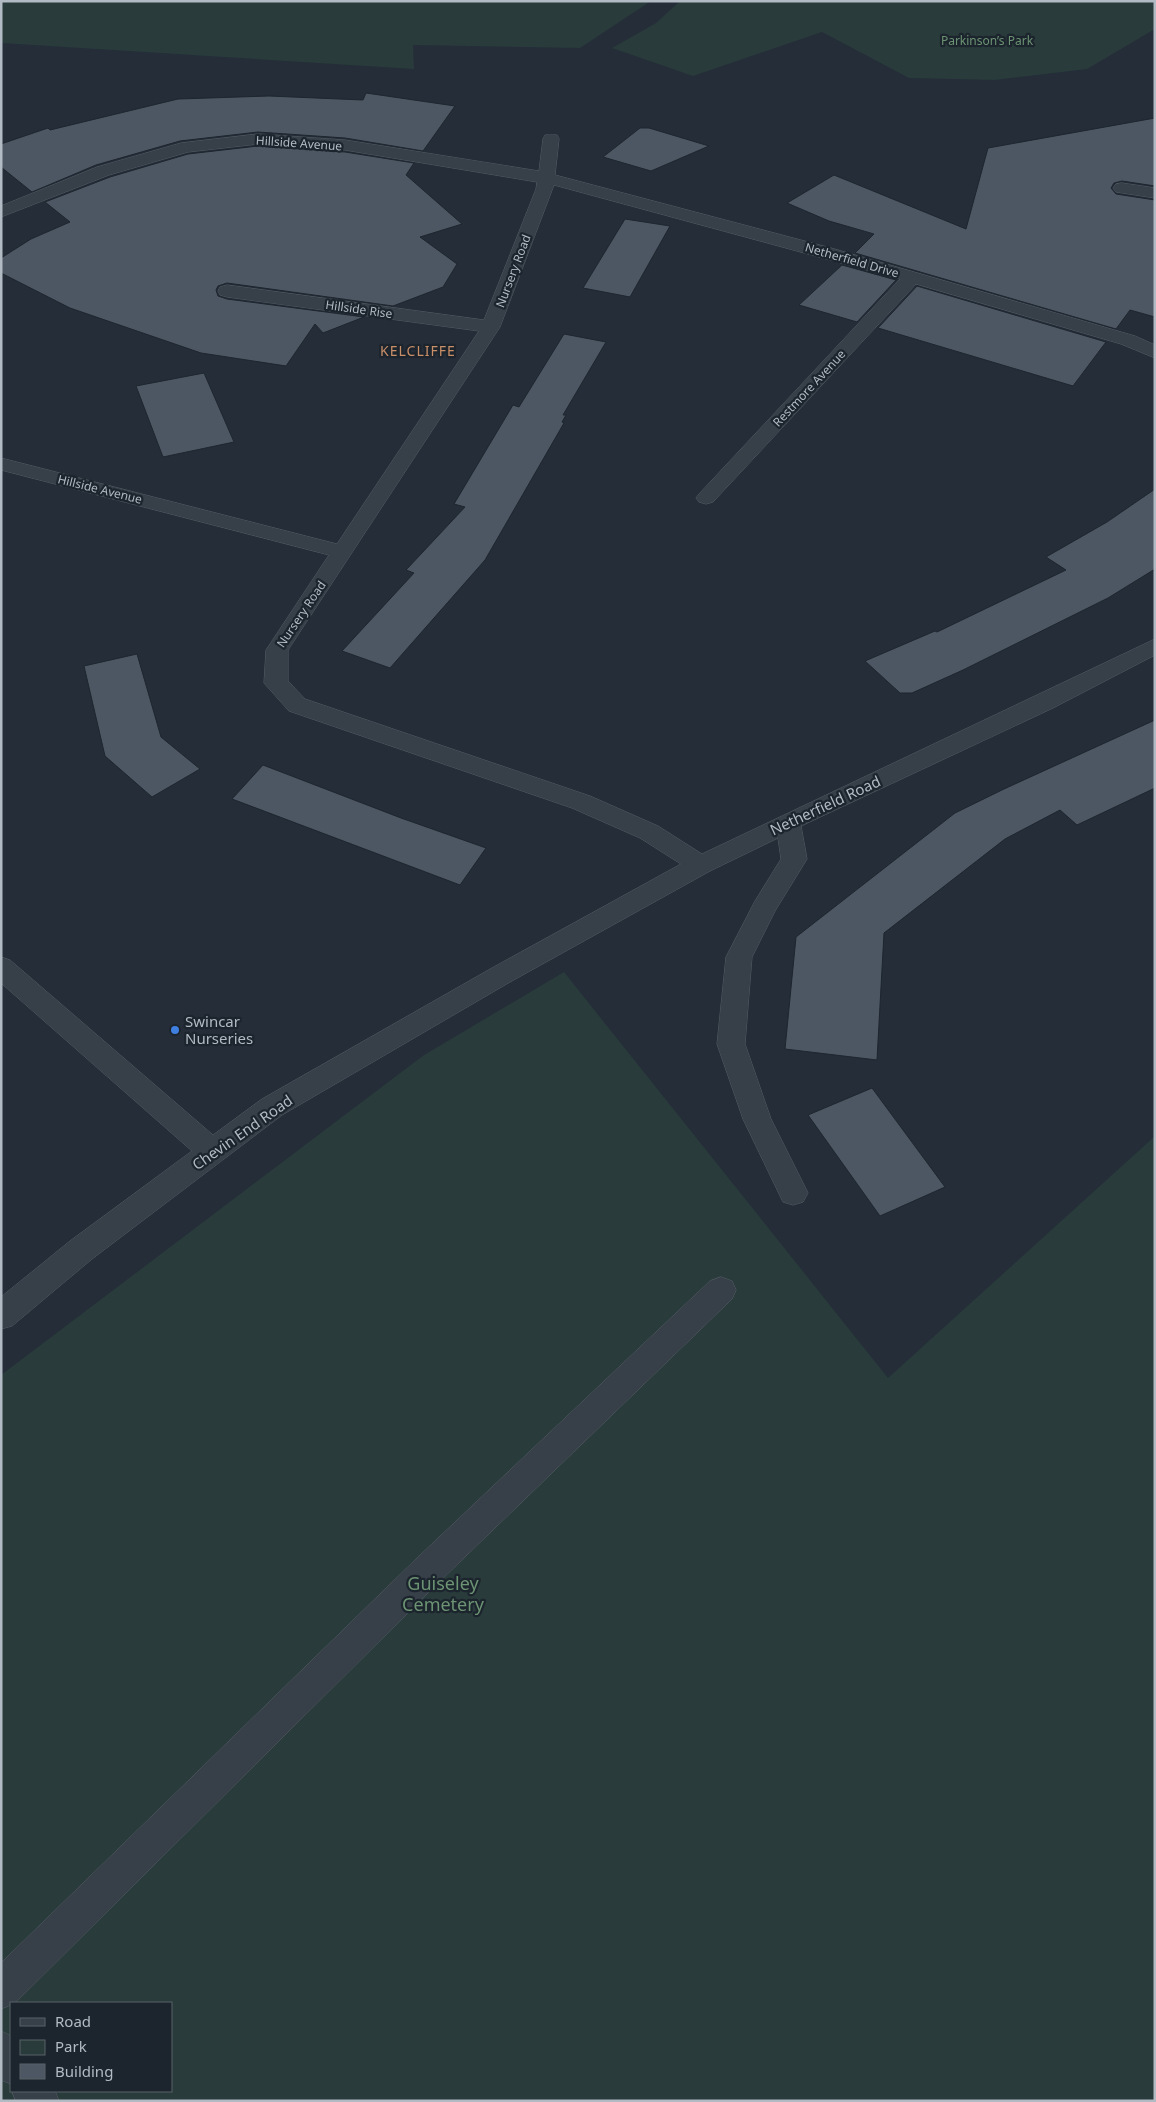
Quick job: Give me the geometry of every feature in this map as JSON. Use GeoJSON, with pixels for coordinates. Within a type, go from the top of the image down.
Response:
{"type":"FeatureCollection","features":[{"type":"Feature","properties":{"kind":"street","name":"Hillside Avenue"},"geometry":{"type":"LineString","coordinates":[[1,212],[103,170],[187,147],[258,139],[346,145],[547,178]]}},
{"type":"Feature","properties":{"kind":"street","name":"Nursery Road"},"geometry":{"type":"LineString","coordinates":[[551,139],[545,189],[491,327],[277,650],[276,683],[297,705],[581,802],[649,832],[701,865]]}},
{"type":"Feature","properties":{"kind":"street","name":"Netherfield Drive"},"geometry":{"type":"LineString","coordinates":[[547,178],[912,277],[1128,340],[1155,352]]}},
{"type":"Feature","properties":{"kind":"street"},"geometry":{"type":"LineString","coordinates":[[1122,188],[1155,193]]}},
{"type":"Feature","properties":{"kind":"street","name":"Restmore Avenue"},"geometry":{"type":"LineString","coordinates":[[706,498],[912,277]]}},
{"type":"Feature","properties":{"kind":"street","name":"Hillside Rise"},"geometry":{"type":"LineString","coordinates":[[227,292],[491,327]]}},
{"type":"Feature","properties":{"kind":"street","name":"Hillside Avenue"},"geometry":{"type":"LineString","coordinates":[[1,464],[343,552]]}},
{"type":"Feature","properties":{"kind":"street","name":"Netherfield Road"},"geometry":{"type":"LineString","coordinates":[[501,975],[701,865],[788,822],[1045,702],[1155,646]]}},
{"type":"Feature","properties":{"kind":"street"},"geometry":{"type":"LineString","coordinates":[[788,822],[794,859],[764,908],[739,957],[731,1044],[757,1119],[793,1193]]}},
{"type":"Feature","properties":{"kind":"street"},"geometry":{"type":"LineString","coordinates":[[1,967],[212,1152]]}},
{"type":"Feature","properties":{"kind":"street","name":"Chevin End Road"},"geometry":{"type":"LineString","coordinates":[[1,1316],[81,1250],[272,1107],[501,975]]}},
{"type":"Feature","properties":{"kind":"street"},"geometry":{"type":"LineString","coordinates":[[1,1990],[427,1571],[721,1290]]}},
{"type":"Feature","properties":{"kind":"street"},"geometry":{"type":"LineString","coordinates":[[1,2051],[10,2063]]}},
{"type":"Feature","properties":{"kind":"green space"},"geometry":{"type":"Polygon","coordinates":[[[1,1],[651,1],[580,48],[413,45],[414,69],[1,43],[1,1]]]}},
{"type":"Feature","properties":{"kind":"green space","name":"Parkinson’s Park"},"geometry":{"type":"Polygon","coordinates":[[[680,1],[1155,1],[1155,29],[1087,69],[994,80],[909,78],[822,32],[693,76],[612,48],[656,23],[680,1]]]}},
{"type":"Feature","properties":{"kind":"green space","name":"Guiseley Cemetery"},"geometry":{"type":"Polygon","coordinates":[[[564,972],[888,1378],[1155,1136],[1155,2101],[1,2101],[1,1375],[424,1055],[564,972]]]}},
{"type":"Feature","properties":{"kind":"building"},"geometry":{"type":"Polygon","coordinates":[[[366,93],[455,106],[423,151],[345,138],[258,132],[180,141],[96,165],[32,192],[1,167],[1,144],[48,128],[50,130],[178,99],[269,96],[363,100],[366,93]]]}},
{"type":"Feature","properties":{"kind":"building"},"geometry":{"type":"Polygon","coordinates":[[[1155,118],[1155,186],[1122,181],[1114,183],[1111,188],[1116,194],[1155,200],[1155,317],[1130,310],[1116,329],[855,253],[874,234],[829,221],[787,203],[834,175],[966,229],[988,148],[1155,118]]]}},
{"type":"Feature","properties":{"kind":"building"},"geometry":{"type":"Polygon","coordinates":[[[640,128],[649,128],[709,146],[651,171],[603,157],[640,128]]]}},
{"type":"Feature","properties":{"kind":"building"},"geometry":{"type":"Polygon","coordinates":[[[258,146],[345,152],[414,163],[406,175],[462,224],[420,237],[457,264],[443,287],[393,306],[227,283],[218,286],[216,290],[218,296],[227,299],[364,317],[323,333],[315,324],[286,366],[201,353],[70,308],[1,273],[1,258],[31,239],[70,222],[45,202],[110,177],[188,154],[258,146]]]}},
{"type":"Feature","properties":{"kind":"building"},"geometry":{"type":"Polygon","coordinates":[[[625,219],[670,226],[630,297],[583,288],[625,219]]]}},
{"type":"Feature","properties":{"kind":"building"},"geometry":{"type":"Polygon","coordinates":[[[842,265],[896,280],[857,322],[799,305],[842,265]]]}},
{"type":"Feature","properties":{"kind":"building"},"geometry":{"type":"Polygon","coordinates":[[[917,286],[1106,342],[1073,386],[878,328],[917,286]]]}},
{"type":"Feature","properties":{"kind":"building"},"geometry":{"type":"Polygon","coordinates":[[[564,334],[606,342],[563,415],[566,415],[562,422],[564,423],[485,560],[390,668],[342,651],[414,573],[406,570],[465,507],[454,504],[513,405],[519,407],[564,334]]]}},
{"type":"Feature","properties":{"kind":"building"},"geometry":{"type":"Polygon","coordinates":[[[204,373],[234,442],[163,457],[136,386],[204,373]]]}},
{"type":"Feature","properties":{"kind":"building"},"geometry":{"type":"Polygon","coordinates":[[[1155,489],[1155,569],[1108,598],[963,670],[912,693],[900,693],[865,661],[935,631],[937,632],[1066,570],[1046,557],[1107,522],[1155,489]]]}},
{"type":"Feature","properties":{"kind":"building"},"geometry":{"type":"Polygon","coordinates":[[[137,654],[161,737],[200,769],[152,797],[105,756],[84,666],[137,654]]]}},
{"type":"Feature","properties":{"kind":"building"},"geometry":{"type":"Polygon","coordinates":[[[1155,720],[1155,788],[1077,825],[1060,810],[1005,839],[884,933],[877,1060],[785,1049],[796,937],[955,813],[1155,720]]]}},
{"type":"Feature","properties":{"kind":"building"},"geometry":{"type":"Polygon","coordinates":[[[263,765],[401,818],[486,848],[460,885],[232,799],[263,765]]]}},
{"type":"Feature","properties":{"kind":"building"},"geometry":{"type":"Polygon","coordinates":[[[872,1088],[945,1187],[880,1216],[808,1115],[872,1088]]]}},
{"type":"Feature","properties":{"kind":"place","name":"Swincar Nurseries"},"geometry":{"type":"Point","coordinates":[175,1030]}},
{"type":"Feature","properties":{"kind":"district","name":"KELCLIFFE"},"geometry":{"type":"Point","coordinates":[418,350]}}]}
